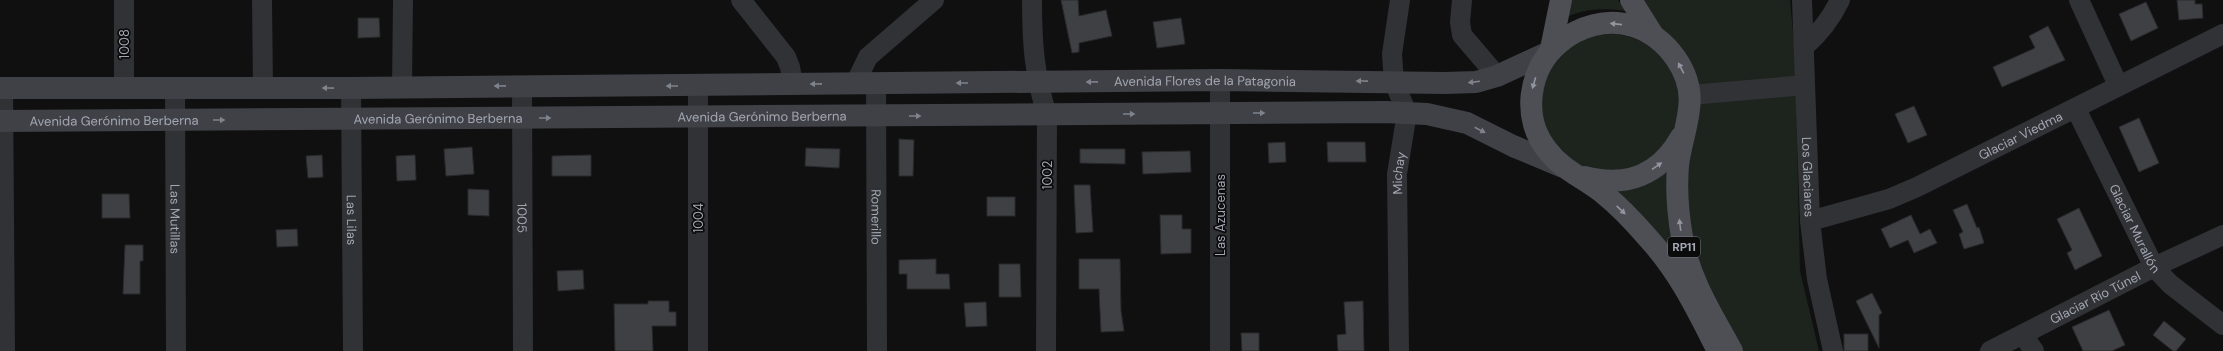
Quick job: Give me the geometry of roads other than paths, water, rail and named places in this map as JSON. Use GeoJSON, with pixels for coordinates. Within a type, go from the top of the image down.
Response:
{"type":"FeatureCollection","features":[{"type":"Feature","properties":{"kind":"main road","name":"RP11"},"geometry":{"type":"LineString","coordinates":[[1550,51],[1561,0]]}},
{"type":"Feature","properties":{"kind":"main road","name":"RP11"},"geometry":{"type":"LineString","coordinates":[[1631,0],[1653,35],[1670,50],[1682,68],[1690,95],[1689,110],[1678,170],[1677,192],[1681,235],[1687,263],[1732,351]]}},
{"type":"Feature","properties":{"kind":"main road","name":"RP11"},"geometry":{"type":"LineString","coordinates":[[1653,35],[1632,26],[1610,23],[1596,25],[1568,35],[1550,51],[1539,67],[1532,88],[1531,111],[1536,132],[1547,150],[1571,171],[1605,194],[1628,216],[1667,259],[1679,275],[1718,351]]}},
{"type":"Feature","properties":{"kind":"main road","name":"RP11"},"geometry":{"type":"LineString","coordinates":[[1571,171],[1600,182],[1621,181],[1642,176],[1660,165],[1674,149],[1684,132]]}},
{"type":"Feature","properties":{"kind":"street","name":"1008"},"geometry":{"type":"LineString","coordinates":[[124,0],[124,88]]}},
{"type":"Feature","properties":{"kind":"street"},"geometry":{"type":"LineString","coordinates":[[262,0],[263,87]]}},
{"type":"Feature","properties":{"kind":"street"},"geometry":{"type":"LineString","coordinates":[[402,87],[403,0]]}},
{"type":"Feature","properties":{"kind":"street"},"geometry":{"type":"LineString","coordinates":[[741,0],[786,57],[790,67],[793,84]]}},
{"type":"Feature","properties":{"kind":"street","name":"1002"},"geometry":{"type":"LineString","coordinates":[[1032,0],[1032,39],[1037,83],[1047,115],[1046,351]]}},
{"type":"Feature","properties":{"kind":"street"},"geometry":{"type":"LineString","coordinates":[[1400,0],[1392,54],[1394,82],[1408,113]]}},
{"type":"Feature","properties":{"kind":"street"},"geometry":{"type":"LineString","coordinates":[[1462,0],[1460,22],[1462,35],[1498,76]]}},
{"type":"Feature","properties":{"kind":"street","name":"Los Glaciares"},"geometry":{"type":"LineString","coordinates":[[1802,0],[1810,221],[1817,279],[1833,351]]}},
{"type":"Feature","properties":{"kind":"street"},"geometry":{"type":"LineString","coordinates":[[1804,47],[1817,36],[1831,18],[1840,0]]}},
{"type":"Feature","properties":{"kind":"street"},"geometry":{"type":"LineString","coordinates":[[2079,0],[2118,85]]}},
{"type":"Feature","properties":{"kind":"street"},"geometry":{"type":"LineString","coordinates":[[5,351],[1,88],[351,88],[865,84],[868,57],[929,1]]}},
{"type":"Feature","properties":{"kind":"street","name":"Glaciar Viedma"},"geometry":{"type":"LineString","coordinates":[[1810,221],[1889,199],[2076,109],[2118,85],[2223,34]]}},
{"type":"Feature","properties":{"kind":"street","name":"Avenida Flores de la Patagonia"},"geometry":{"type":"LineString","coordinates":[[865,84],[1220,80],[1476,82],[1498,76],[1550,51]]}},
{"type":"Feature","properties":{"kind":"street","name":"Las Azucenas"},"geometry":{"type":"LineString","coordinates":[[1220,80],[1220,351]]}},
{"type":"Feature","properties":{"kind":"street","name":"Romerillo"},"geometry":{"type":"LineString","coordinates":[[865,84],[876,116],[877,351]]}},
{"type":"Feature","properties":{"kind":"street"},"geometry":{"type":"LineString","coordinates":[[1690,95],[1805,85]]}},
{"type":"Feature","properties":{"kind":"street","name":"1005"},"geometry":{"type":"LineString","coordinates":[[522,86],[523,351]]}},
{"type":"Feature","properties":{"kind":"street","name":"1004"},"geometry":{"type":"LineString","coordinates":[[698,86],[698,351]]}},
{"type":"Feature","properties":{"kind":"street","name":"Las Mutillas"},"geometry":{"type":"LineString","coordinates":[[175,88],[176,351]]}},
{"type":"Feature","properties":{"kind":"street","name":"Las Lilas"},"geometry":{"type":"LineString","coordinates":[[351,88],[353,351]]}},
{"type":"Feature","properties":{"kind":"street","name":"Glaciar Murallón"},"geometry":{"type":"LineString","coordinates":[[2076,109],[2154,267],[2170,284],[2223,325]]}},
{"type":"Feature","properties":{"kind":"street"},"geometry":{"type":"LineString","coordinates":[[876,116],[1408,113],[1433,115],[1467,123],[1513,146],[1571,171]]}},
{"type":"Feature","properties":{"kind":"street","name":"Michay"},"geometry":{"type":"LineString","coordinates":[[1399,351],[1397,174],[1408,113]]}},
{"type":"Feature","properties":{"kind":"street","name":"Avenida Gerónimo Berberna"},"geometry":{"type":"LineString","coordinates":[[1,121],[876,116]]}},
{"type":"Feature","properties":{"kind":"street","name":"Glaciar Río Túnel"},"geometry":{"type":"LineString","coordinates":[[1990,351],[2028,343],[2154,267],[2223,235]]}}]}
